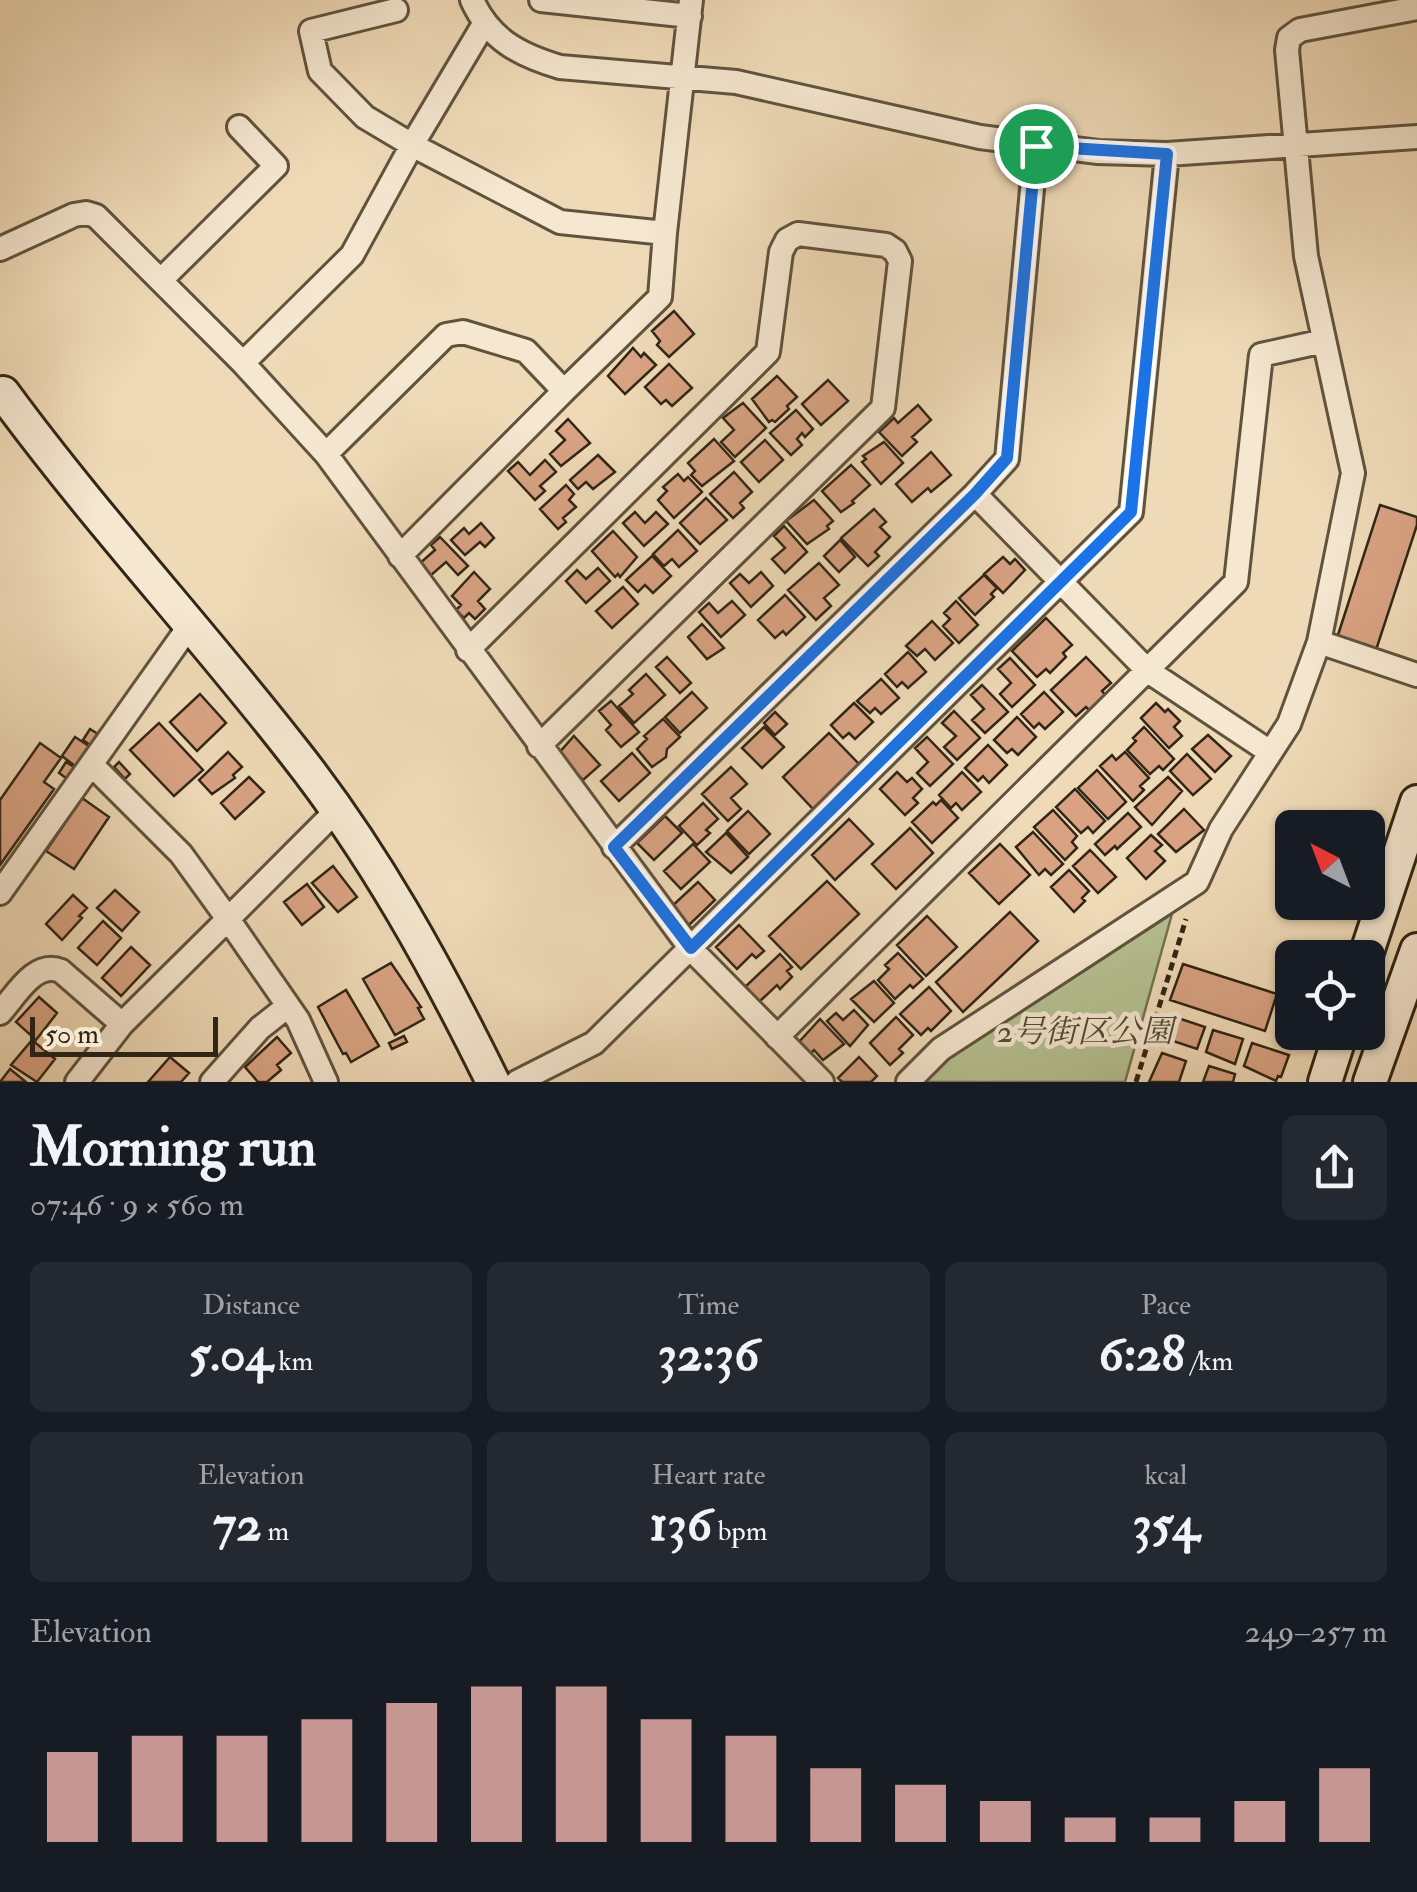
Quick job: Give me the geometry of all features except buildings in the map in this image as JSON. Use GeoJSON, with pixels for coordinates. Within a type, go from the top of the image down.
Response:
{"type":"FeatureCollection","features":[{"type":"Feature","properties":{"kind":"street"},"geometry":{"type":"LineString","coordinates":[[472,0],[484,24],[504,44],[560,68],[736,82],[1036,146],[1167,154],[1417,138]]}},
{"type":"Feature","properties":{"kind":"street"},"geometry":{"type":"LineString","coordinates":[[400,556],[660,297],[690,8],[541,0]]}},
{"type":"Feature","properties":{"kind":"street"},"geometry":{"type":"LineString","coordinates":[[908,1082],[941,1049],[1197,882],[1221,829],[1289,724],[1319,642],[1353,473],[1306,256],[1289,38],[1300,30],[1417,8]]}},
{"type":"Feature","properties":{"kind":"street"},"geometry":{"type":"LineString","coordinates":[[396,10],[311,32],[320,72],[364,117],[560,222],[665,233]]}},
{"type":"Feature","properties":{"kind":"street"},"geometry":{"type":"LineString","coordinates":[[243,363],[352,255],[484,24]]}},
{"type":"Feature","properties":{"kind":"street"},"geometry":{"type":"LineString","coordinates":[[161,280],[276,166],[238,128]]}},
{"type":"Feature","properties":{"kind":"street"},"geometry":{"type":"LineString","coordinates":[[614,847],[975,494],[1007,458],[1036,146]]}},
{"type":"Feature","properties":{"kind":"street"},"geometry":{"type":"LineString","coordinates":[[516,1082],[594,1043],[1131,512],[1167,154]]}},
{"type":"Feature","properties":{"kind":"street"},"geometry":{"type":"LineString","coordinates":[[0,248],[74,215],[96,216],[243,363],[326,454],[691,948],[822,1082]]}},
{"type":"Feature","properties":{"kind":"street"},"geometry":{"type":"LineString","coordinates":[[468,650],[768,352],[781,252],[787,240],[798,234],[886,245],[896,251],[900,261],[883,408],[539,746]]}},
{"type":"Feature","properties":{"kind":"street"},"geometry":{"type":"LineString","coordinates":[[326,454],[446,335],[463,332],[526,352],[564,391]]}},
{"type":"Feature","properties":{"kind":"street"},"geometry":{"type":"LineString","coordinates":[[777,1036],[1236,582],[1262,355],[1324,342]]}},
{"type":"Feature","properties":{"kind":"street"},"geometry":{"type":"LineString","coordinates":[[2,390],[44,448],[295,753],[337,810],[440,974],[492,1082]]}},
{"type":"Feature","properties":{"kind":"street"},"geometry":{"type":"LineString","coordinates":[[975,494],[1148,671],[1270,752]]}},
{"type":"Feature","properties":{"kind":"street"},"geometry":{"type":"LineString","coordinates":[[0,893],[190,625]]}},
{"type":"Feature","properties":{"kind":"street"},"geometry":{"type":"LineString","coordinates":[[1319,642],[1417,674]]}},
{"type":"Feature","properties":{"kind":"street"},"geometry":{"type":"LineString","coordinates":[[92,765],[181,854],[288,1006],[326,1082]]}},
{"type":"Feature","properties":{"kind":"street"},"geometry":{"type":"LineString","coordinates":[[1372,940],[1417,802]]}},
{"type":"Feature","properties":{"kind":"street"},"geometry":{"type":"LineString","coordinates":[[77,1082],[122,1024],[337,810]]}},
{"type":"Feature","properties":{"kind":"street"},"geometry":{"type":"LineString","coordinates":[[1370,1082],[1417,950]]}},
{"type":"Feature","properties":{"kind":"street"},"geometry":{"type":"LineString","coordinates":[[0,1013],[39,970],[50,967],[61,971],[122,1024]]}},
{"type":"Feature","properties":{"kind":"street"},"geometry":{"type":"LineString","coordinates":[[212,1082],[260,1028],[288,1006]]}},
{"type":"Feature","properties":{"kind":"street"},"geometry":{"type":"LineString","coordinates":[[1325,1082],[1335,1050]]}},
{"type":"Feature","properties":{"kind":"path"},"geometry":{"type":"LineString","coordinates":[[1136,1082],[1197,882]]}},
{"type":"Feature","properties":{"kind":"green space","name":"2号街区公園"},"geometry":{"type":"Polygon","coordinates":[[[1172,914],[1125,1082],[924,1082],[947,1060],[1172,914]]]}},
{"type":"Feature","properties":{"kind":"route"},"geometry":{"type":"LineString","coordinates":[[1036,146],[1167,154],[1131,512],[691,948],[614,847],[975,494],[1007,458],[1036,146]]}}]}
